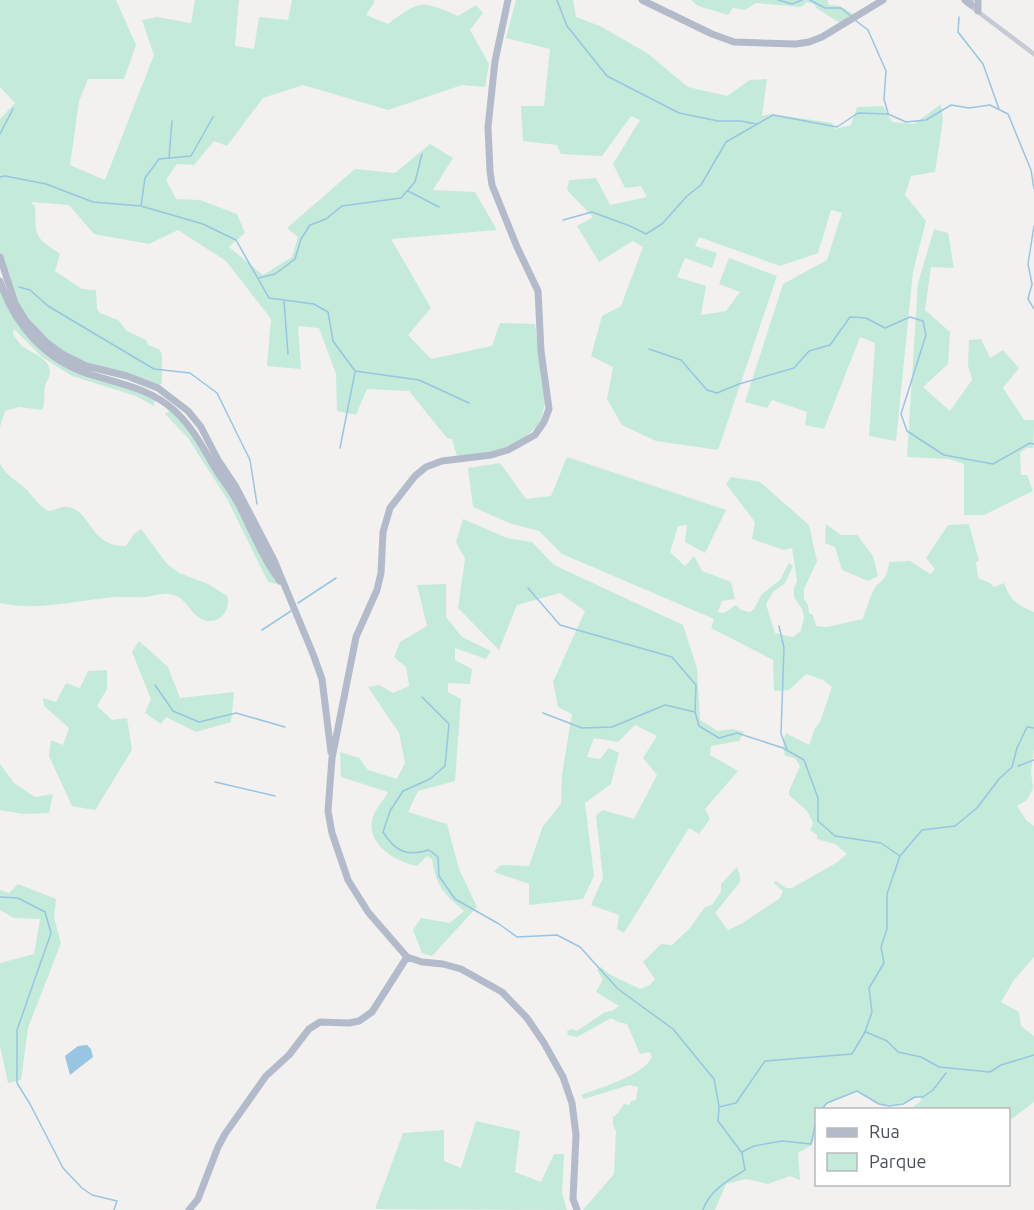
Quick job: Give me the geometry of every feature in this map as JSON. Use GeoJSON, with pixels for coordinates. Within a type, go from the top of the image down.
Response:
{"type":"FeatureCollection","features":[{"type":"Feature","properties":{"kind":"main road"},"geometry":{"type":"LineString","coordinates":[[332,758],[356,637],[377,590],[381,573],[386,519],[395,499],[415,476],[430,464],[491,455],[521,444],[540,428],[549,409],[541,351],[537,291],[492,185],[490,171],[488,127],[495,61],[508,0]]}},
{"type":"Feature","properties":{"kind":"main road"},"geometry":{"type":"LineString","coordinates":[[642,0],[712,34],[734,42],[796,44],[822,37],[884,0]]}},
{"type":"Feature","properties":{"kind":"main road"},"geometry":{"type":"LineString","coordinates":[[978,0],[978,11]]}},
{"type":"Feature","properties":{"kind":"main road"},"geometry":{"type":"LineString","coordinates":[[0,257],[15,303],[26,321],[46,342],[64,355],[86,366],[150,384],[182,406],[201,427],[218,460],[236,487],[274,560],[322,679],[332,758],[329,822],[348,880],[368,912],[407,957],[422,962],[451,965],[470,973],[502,992],[536,1030],[563,1077],[572,1103],[576,1135],[573,1200],[577,1210]]}},
{"type":"Feature","properties":{"kind":"main road"},"geometry":{"type":"LineString","coordinates":[[0,281],[6,299],[20,323],[45,350],[63,363],[83,372],[144,391],[177,412],[199,439],[237,503],[272,570],[288,594]]}},
{"type":"Feature","properties":{"kind":"main road"},"geometry":{"type":"LineString","coordinates":[[144,391],[144,385],[150,384]]}},
{"type":"Feature","properties":{"kind":"main road"},"geometry":{"type":"LineString","coordinates":[[177,412],[182,411],[182,406]]}},
{"type":"Feature","properties":{"kind":"main road"},"geometry":{"type":"LineString","coordinates":[[329,731],[337,734]]}},
{"type":"Feature","properties":{"kind":"main road"},"geometry":{"type":"LineString","coordinates":[[189,1210],[201,1192],[218,1147],[266,1076],[289,1055],[314,1025],[327,1022],[350,1023],[365,1018],[372,1012],[407,957]]}},
{"type":"Feature","properties":{"kind":"street"},"geometry":{"type":"LineString","coordinates":[[970,1],[978,11],[1034,54]]}},
{"type":"Feature","properties":{"kind":"green space"},"geometry":{"type":"Polygon","coordinates":[[[0,0],[116,0],[136,45],[124,79],[88,79],[79,101],[70,165],[105,180],[154,55],[142,20],[157,17],[191,23],[195,0],[239,0],[235,46],[254,49],[259,17],[288,20],[292,0],[372,0],[375,1],[366,15],[388,24],[408,10],[421,5],[436,7],[458,16],[476,5],[483,13],[470,30],[489,64],[485,87],[462,85],[388,110],[303,85],[263,98],[227,146],[214,141],[194,165],[177,164],[166,180],[176,199],[200,200],[237,214],[245,233],[229,247],[263,275],[292,257],[298,237],[287,228],[355,169],[395,173],[430,144],[453,158],[433,190],[475,192],[497,230],[391,239],[431,308],[408,335],[431,359],[492,346],[500,323],[535,324],[545,403],[540,424],[519,442],[491,453],[457,456],[452,439],[447,438],[409,391],[367,389],[356,415],[337,411],[336,374],[319,328],[298,326],[301,369],[267,366],[271,319],[226,261],[178,230],[149,244],[94,234],[69,205],[31,202],[35,207],[38,236],[60,254],[55,271],[82,289],[96,290],[97,309],[100,313],[118,320],[127,331],[146,340],[148,345],[159,349],[162,354],[162,383],[159,386],[80,362],[44,338],[19,307],[0,252],[0,119],[15,103],[0,87],[0,0]]]}},
{"type":"Feature","properties":{"kind":"green space"},"geometry":{"type":"Polygon","coordinates":[[[516,0],[573,0],[576,17],[600,26],[647,53],[688,87],[727,96],[750,80],[767,79],[762,116],[772,114],[832,123],[835,129],[851,125],[857,107],[883,106],[892,122],[914,124],[941,104],[943,120],[935,172],[911,176],[905,195],[926,221],[913,272],[896,441],[869,436],[875,343],[860,337],[824,429],[805,425],[807,412],[772,400],[767,408],[745,402],[783,284],[827,260],[842,213],[831,210],[818,253],[780,266],[699,237],[695,246],[717,253],[712,268],[685,258],[677,277],[706,286],[701,315],[726,311],[740,292],[719,284],[729,258],[777,276],[718,450],[656,441],[622,425],[607,399],[613,367],[591,356],[602,316],[621,306],[643,247],[633,241],[599,262],[577,226],[593,217],[567,190],[569,180],[596,178],[610,205],[647,197],[641,186],[625,188],[613,164],[640,120],[631,116],[602,156],[561,154],[557,145],[523,141],[521,106],[544,106],[550,49],[506,38],[516,0]]]}},
{"type":"Feature","properties":{"kind":"green space"},"geometry":{"type":"Polygon","coordinates":[[[691,0],[827,0],[829,5],[840,6],[853,14],[840,23],[816,8],[814,4],[807,2],[801,7],[756,3],[745,10],[733,8],[728,15],[698,6],[691,0]]]}},
{"type":"Feature","properties":{"kind":"green space"},"geometry":{"type":"Polygon","coordinates":[[[934,229],[948,233],[954,268],[931,267],[925,310],[950,332],[948,364],[923,387],[950,411],[972,380],[968,365],[969,340],[981,339],[990,358],[1003,350],[1019,368],[1003,388],[1024,420],[1034,420],[1033,448],[1026,448],[1020,453],[1021,475],[1027,475],[1033,491],[984,515],[964,515],[964,464],[949,459],[907,457],[918,283],[934,229]]]}},
{"type":"Feature","properties":{"kind":"green space"},"geometry":{"type":"Polygon","coordinates":[[[0,287],[7,305],[59,362],[124,385],[155,400],[154,406],[136,396],[72,376],[42,357],[14,329],[13,334],[22,346],[44,359],[50,374],[45,386],[42,410],[19,407],[5,411],[0,427],[0,287]]]}},
{"type":"Feature","properties":{"kind":"green space"},"geometry":{"type":"Polygon","coordinates":[[[170,410],[188,429],[218,471],[281,585],[268,582],[227,499],[188,438],[165,414],[170,410]]]}},
{"type":"Feature","properties":{"kind":"green space"},"geometry":{"type":"Polygon","coordinates":[[[567,457],[726,510],[705,553],[685,542],[687,525],[678,526],[670,552],[685,566],[694,556],[702,571],[731,582],[735,599],[722,601],[718,612],[724,613],[736,605],[741,610],[750,612],[754,609],[762,594],[780,580],[789,563],[793,566],[785,583],[773,592],[766,604],[775,633],[793,637],[801,631],[804,617],[794,597],[797,581],[792,548],[784,550],[752,539],[755,522],[726,484],[731,477],[760,482],[809,525],[817,561],[804,589],[804,599],[816,626],[827,627],[863,619],[873,591],[887,574],[889,562],[910,561],[930,574],[935,569],[926,558],[948,525],[969,524],[979,561],[976,562],[978,578],[994,587],[1004,583],[1015,602],[1034,612],[1034,749],[1031,772],[1033,788],[1027,800],[1017,806],[1026,820],[1034,826],[1034,957],[1014,980],[1001,1002],[1019,1012],[1021,1026],[1034,1036],[1034,1102],[1010,1120],[1010,1108],[914,1108],[921,1101],[921,1097],[890,1106],[875,1103],[857,1091],[827,1103],[822,1108],[815,1108],[815,1132],[812,1145],[798,1153],[800,1180],[790,1176],[768,1184],[746,1179],[726,1184],[715,1210],[583,1210],[614,1174],[616,1131],[613,1117],[624,1104],[629,1105],[631,1101],[636,1100],[638,1087],[629,1085],[584,1099],[581,1095],[631,1075],[647,1064],[652,1057],[650,1052],[640,1054],[627,1024],[611,1018],[577,1037],[568,1035],[567,1031],[572,1029],[577,1031],[605,1012],[612,1011],[619,1006],[596,992],[603,979],[597,970],[601,967],[609,974],[640,989],[650,985],[655,979],[643,962],[661,944],[672,945],[690,928],[705,907],[712,905],[721,892],[721,884],[737,867],[740,882],[715,913],[728,930],[780,898],[783,891],[774,883],[776,881],[786,888],[792,888],[836,863],[847,854],[835,844],[817,839],[817,835],[810,830],[813,823],[807,811],[789,795],[800,766],[795,758],[785,756],[783,741],[786,733],[809,745],[832,687],[823,680],[806,674],[789,690],[774,691],[773,660],[711,628],[714,619],[562,554],[539,531],[509,523],[473,507],[468,468],[500,463],[526,499],[551,496],[567,457]]]}},
{"type":"Feature","properties":{"kind":"green space"},"geometry":{"type":"Polygon","coordinates":[[[0,464],[43,507],[49,511],[66,507],[76,510],[105,541],[114,545],[126,546],[134,534],[141,529],[167,564],[179,573],[208,584],[227,596],[225,613],[217,620],[206,621],[196,615],[175,595],[166,594],[146,597],[110,597],[39,606],[0,603],[0,464]]]}},
{"type":"Feature","properties":{"kind":"green space"},"geometry":{"type":"Polygon","coordinates":[[[463,519],[507,538],[532,542],[554,565],[683,625],[697,668],[700,720],[718,731],[732,729],[744,732],[739,741],[711,746],[710,755],[738,771],[705,809],[710,819],[699,834],[689,828],[624,933],[617,929],[619,915],[591,905],[603,878],[596,815],[603,810],[634,819],[657,775],[643,758],[657,736],[635,725],[618,742],[594,738],[587,757],[600,759],[609,748],[619,753],[611,784],[585,803],[594,876],[583,899],[529,905],[529,884],[494,872],[501,865],[529,866],[543,826],[561,804],[562,775],[572,714],[558,707],[553,682],[585,611],[560,593],[517,605],[499,650],[458,608],[465,559],[456,542],[463,519]]]}},
{"type":"Feature","properties":{"kind":"green space"},"geometry":{"type":"Polygon","coordinates":[[[826,524],[841,535],[857,535],[873,556],[878,576],[868,581],[842,570],[835,547],[825,543],[826,524]]]}},
{"type":"Feature","properties":{"kind":"green space"},"geometry":{"type":"Polygon","coordinates":[[[446,584],[446,617],[462,637],[491,651],[486,659],[455,648],[455,660],[472,669],[470,684],[448,683],[448,692],[461,699],[455,781],[418,791],[408,812],[447,824],[459,869],[477,907],[432,956],[422,953],[413,930],[421,918],[450,923],[464,911],[438,883],[432,859],[427,856],[417,866],[398,860],[376,841],[372,832],[372,822],[376,809],[388,792],[341,777],[340,752],[359,758],[368,770],[397,779],[405,763],[399,733],[368,687],[379,685],[393,693],[409,686],[406,667],[394,657],[400,642],[427,626],[417,585],[446,584]]]}},
{"type":"Feature","properties":{"kind":"green space"},"geometry":{"type":"Polygon","coordinates":[[[139,641],[168,667],[180,698],[234,692],[231,722],[196,732],[166,717],[161,724],[145,713],[151,699],[132,652],[139,641]]]}},
{"type":"Feature","properties":{"kind":"green space"},"geometry":{"type":"Polygon","coordinates":[[[107,670],[107,689],[97,706],[112,720],[127,718],[132,750],[95,810],[72,806],[49,756],[51,740],[63,745],[69,728],[44,706],[43,698],[56,702],[66,683],[80,688],[88,671],[107,670]]]}},
{"type":"Feature","properties":{"kind":"green space"},"geometry":{"type":"Polygon","coordinates":[[[0,764],[14,783],[35,797],[53,794],[49,813],[23,814],[0,810],[0,764]]]}},
{"type":"Feature","properties":{"kind":"green space"},"geometry":{"type":"Polygon","coordinates":[[[18,884],[56,899],[54,918],[61,943],[28,1028],[21,1080],[8,1083],[0,1046],[0,963],[34,954],[40,919],[14,918],[0,910],[0,890],[9,893],[18,884]]]}},
{"type":"Feature","properties":{"kind":"green space"},"geometry":{"type":"Polygon","coordinates":[[[476,1121],[520,1131],[515,1172],[541,1182],[554,1154],[564,1154],[562,1193],[567,1210],[375,1209],[403,1133],[444,1130],[444,1161],[461,1168],[476,1121]]]}},
{"type":"Feature","properties":{"kind":"water"},"geometry":{"type":"Polygon","coordinates":[[[87,1045],[93,1057],[70,1075],[65,1056],[78,1046],[87,1045]]]}},
{"type":"Feature","properties":{"kind":"waterway"},"geometry":{"type":"LineString","coordinates":[[557,0],[567,26],[607,76],[679,113],[718,121],[741,121],[756,124]]}},
{"type":"Feature","properties":{"kind":"waterway"},"geometry":{"type":"LineString","coordinates":[[778,0],[792,4],[802,0]]}},
{"type":"Feature","properties":{"kind":"waterway"},"geometry":{"type":"LineString","coordinates":[[810,0],[825,8],[841,8],[852,17]]}},
{"type":"Feature","properties":{"kind":"waterway"},"geometry":{"type":"LineString","coordinates":[[959,17],[958,32],[983,64],[999,109]]}},
{"type":"Feature","properties":{"kind":"waterway"},"geometry":{"type":"LineString","coordinates":[[855,20],[868,30],[886,71],[884,99],[888,113]]}},
{"type":"Feature","properties":{"kind":"waterway"},"geometry":{"type":"LineString","coordinates":[[563,220],[592,212],[646,234],[662,224],[687,196],[701,185],[726,142],[773,115],[837,127],[858,113],[888,114],[906,122],[926,120],[951,105],[969,108],[990,105],[1008,114],[1031,170],[1034,189]]}},
{"type":"Feature","properties":{"kind":"waterway"},"geometry":{"type":"LineString","coordinates":[[0,134],[13,109]]}},
{"type":"Feature","properties":{"kind":"waterway"},"geometry":{"type":"LineString","coordinates":[[141,206],[145,178],[159,159],[191,156],[213,117]]}},
{"type":"Feature","properties":{"kind":"waterway"},"geometry":{"type":"LineString","coordinates":[[169,158],[172,121]]}},
{"type":"Feature","properties":{"kind":"waterway"},"geometry":{"type":"LineString","coordinates":[[259,278],[275,274],[295,259],[301,239],[310,225],[326,219],[342,206],[401,198],[415,182],[422,154]]}},
{"type":"Feature","properties":{"kind":"waterway"},"geometry":{"type":"LineString","coordinates":[[0,177],[46,184],[93,202],[141,206],[203,224],[236,240],[269,298],[314,304],[328,312],[333,341],[355,371],[419,380],[469,403]]}},
{"type":"Feature","properties":{"kind":"waterway"},"geometry":{"type":"LineString","coordinates":[[408,191],[439,207]]}},
{"type":"Feature","properties":{"kind":"waterway"},"geometry":{"type":"LineString","coordinates":[[1034,226],[1028,264],[1032,284],[1028,299],[1034,309]]}},
{"type":"Feature","properties":{"kind":"waterway"},"geometry":{"type":"LineString","coordinates":[[19,287],[30,290],[48,306],[154,369],[190,373],[217,393],[250,460],[257,504]]}},
{"type":"Feature","properties":{"kind":"waterway"},"geometry":{"type":"LineString","coordinates":[[284,301],[288,354]]}},
{"type":"Feature","properties":{"kind":"waterway"},"geometry":{"type":"LineString","coordinates":[[649,349],[681,360],[707,390],[717,393],[794,368],[809,351],[830,345],[850,317],[866,318],[885,328],[910,317],[923,321],[926,335],[901,414],[907,431],[944,455],[993,464],[1030,443],[1034,444]]}},
{"type":"Feature","properties":{"kind":"waterway"},"geometry":{"type":"LineString","coordinates":[[340,448],[355,372]]}},
{"type":"Feature","properties":{"kind":"waterway"},"geometry":{"type":"LineString","coordinates":[[298,603],[336,578]]}},
{"type":"Feature","properties":{"kind":"waterway"},"geometry":{"type":"LineString","coordinates":[[528,588],[560,625],[672,657],[696,685],[695,712],[699,726],[719,738],[737,733],[783,748],[804,760],[818,798],[818,821],[835,836],[881,843],[900,856]]}},
{"type":"Feature","properties":{"kind":"waterway"},"geometry":{"type":"LineString","coordinates":[[262,630],[291,611]]}},
{"type":"Feature","properties":{"kind":"waterway"},"geometry":{"type":"LineString","coordinates":[[779,626],[784,648],[781,734],[787,749]]}},
{"type":"Feature","properties":{"kind":"waterway"},"geometry":{"type":"LineString","coordinates":[[155,685],[173,711],[199,722],[236,713],[285,727]]}},
{"type":"Feature","properties":{"kind":"waterway"},"geometry":{"type":"LineString","coordinates":[[422,697],[449,724],[445,766],[430,779],[403,791],[390,811],[383,832],[387,839],[402,851],[414,853],[429,850],[438,857],[439,876],[455,899],[517,937],[557,935],[580,947],[618,989],[673,1029],[714,1079],[719,1106]]}},
{"type":"Feature","properties":{"kind":"waterway"},"geometry":{"type":"LineString","coordinates":[[543,713],[582,728],[612,727],[665,705],[695,712]]}},
{"type":"Feature","properties":{"kind":"waterway"},"geometry":{"type":"LineString","coordinates":[[703,1210],[714,1192],[745,1170],[742,1153],[718,1121],[719,1107],[736,1103],[765,1061],[852,1054],[865,1032],[872,1012],[869,988],[884,963],[881,947],[887,929],[887,894],[900,856],[922,830],[955,826],[977,808],[999,779],[1012,767],[1017,748],[1027,727],[1034,728]]}},
{"type":"Feature","properties":{"kind":"waterway"},"geometry":{"type":"LineString","coordinates":[[1018,766],[1034,760]]}},
{"type":"Feature","properties":{"kind":"waterway"},"geometry":{"type":"LineString","coordinates":[[215,782],[275,796]]}},
{"type":"Feature","properties":{"kind":"waterway"},"geometry":{"type":"LineString","coordinates":[[0,897],[18,898],[45,912],[51,933],[17,1030],[17,1083],[63,1168],[92,1195],[117,1201],[114,1210]]}},
{"type":"Feature","properties":{"kind":"waterway"},"geometry":{"type":"LineString","coordinates":[[866,1032],[887,1041],[898,1052],[921,1057],[939,1067],[990,1072],[1001,1065],[1034,1055]]}},
{"type":"Feature","properties":{"kind":"waterway"},"geometry":{"type":"LineString","coordinates":[[823,1108],[827,1103],[857,1091],[879,1104],[889,1106],[903,1104],[915,1097],[923,1097],[933,1090],[946,1073]]}},
{"type":"Feature","properties":{"kind":"waterway"},"geometry":{"type":"LineString","coordinates":[[742,1152],[754,1146],[782,1141],[811,1144],[815,1126]]}}]}
